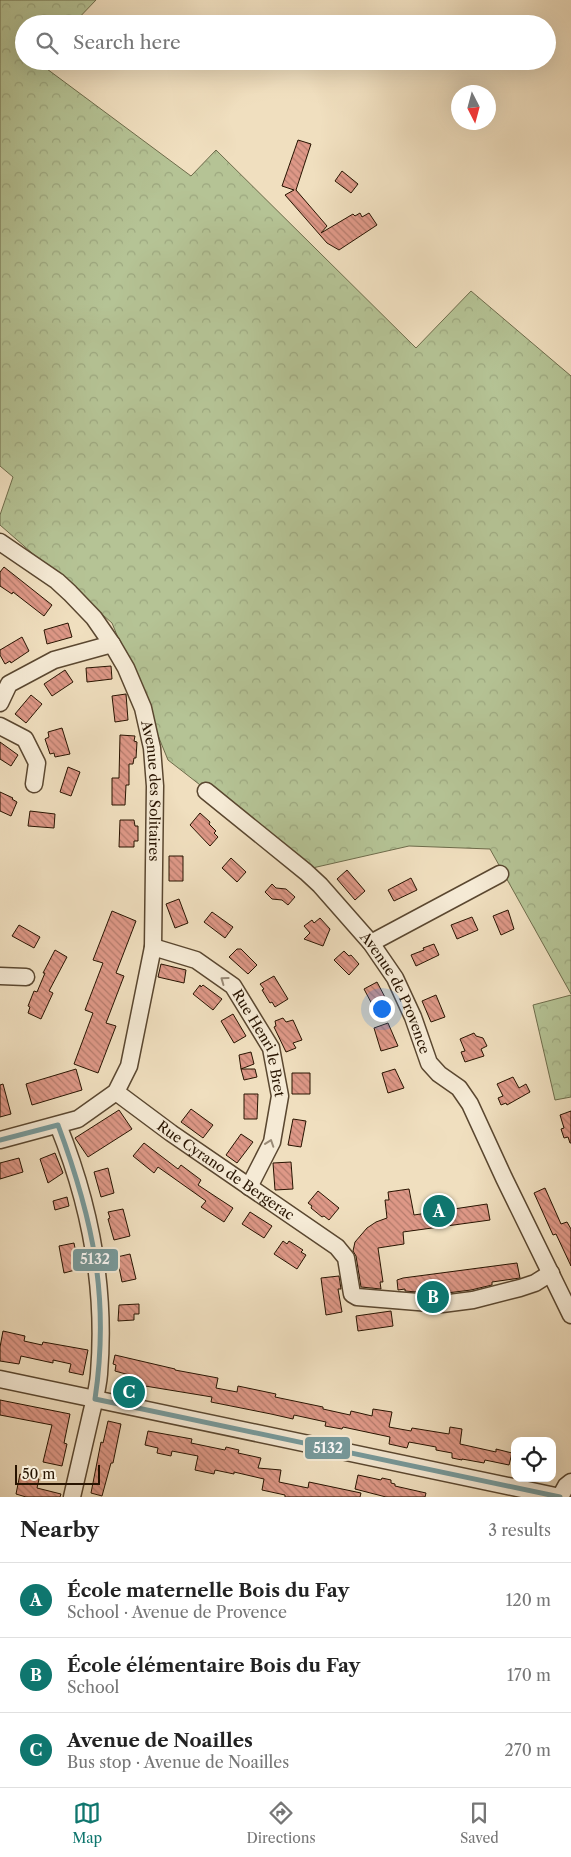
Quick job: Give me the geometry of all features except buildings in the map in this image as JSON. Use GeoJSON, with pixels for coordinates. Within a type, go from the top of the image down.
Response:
{"type":"FeatureCollection","features":[{"type":"Feature","properties":{"kind":"street","name":"Avenue des Solitaires"},"geometry":{"type":"LineString","coordinates":[[0,542],[50,576],[70,593],[94,618],[126,668],[143,708],[152,748],[155,786],[153,947],[129,1066],[116,1092]]}},
{"type":"Feature","properties":{"kind":"street"},"geometry":{"type":"LineString","coordinates":[[0,703],[4,682],[54,660],[112,644]]}},
{"type":"Feature","properties":{"kind":"street"},"geometry":{"type":"LineString","coordinates":[[0,726],[25,739],[37,763],[34,784]]}},
{"type":"Feature","properties":{"kind":"street","name":"Avenue de Provence"},"geometry":{"type":"LineString","coordinates":[[206,791],[320,885],[371,943],[386,964],[405,997],[429,1063],[439,1074],[459,1088],[470,1104],[571,1315]]}},
{"type":"Feature","properties":{"kind":"street"},"geometry":{"type":"LineString","coordinates":[[371,943],[500,874]]}},
{"type":"Feature","properties":{"kind":"street","name":"Rue Henri le Bret"},"geometry":{"type":"LineString","coordinates":[[153,947],[196,960],[233,986],[270,1048],[280,1096],[272,1142],[249,1186]]}},
{"type":"Feature","properties":{"kind":"street"},"geometry":{"type":"LineString","coordinates":[[0,976],[26,977]]}},
{"type":"Feature","properties":{"kind":"street"},"geometry":{"type":"LineString","coordinates":[[0,1140],[78,1119],[116,1092]]}},
{"type":"Feature","properties":{"kind":"street","name":"Rue Cyrano de Bergerac"},"geometry":{"type":"LineString","coordinates":[[116,1092],[171,1133],[337,1246],[346,1258],[352,1294],[357,1297],[442,1304],[474,1300],[535,1283],[550,1272]]}},
{"type":"Feature","properties":{"kind":"street"},"geometry":{"type":"LineString","coordinates":[[58,1125],[80,1183],[91,1232],[99,1284],[101,1331],[99,1376],[72,1497]]}},
{"type":"Feature","properties":{"kind":"street"},"geometry":{"type":"LineString","coordinates":[[0,1379],[560,1497],[566,1486],[571,1482]]}},
{"type":"Feature","properties":{"kind":"green space"},"geometry":{"type":"Polygon","coordinates":[[[0,0],[96,0],[82,15],[15,15],[15,70],[48,70],[191,176],[216,150],[416,348],[471,291],[571,376],[571,994],[490,849],[409,846],[308,869],[168,760],[112,623],[0,525],[0,515],[13,477],[0,466],[0,0]]]}},
{"type":"Feature","properties":{"kind":"green space"},"geometry":{"type":"Polygon","coordinates":[[[571,995],[571,1097],[555,1100],[533,1005],[571,995]]]}},
{"type":"Feature","properties":{"kind":"transit line","name":"5132"},"geometry":{"type":"LineString","coordinates":[[58,1125],[81,1193],[95,1259],[100,1327],[95,1399]]}},
{"type":"Feature","properties":{"kind":"transit line","name":"5132"},"geometry":{"type":"LineString","coordinates":[[0,1140],[58,1125]]}},
{"type":"Feature","properties":{"kind":"transit line","name":"5132"},"geometry":{"type":"LineString","coordinates":[[95,1399],[560,1497]]}},
{"type":"Feature","properties":{"kind":"place","name":"École maternelle Bois du Fay"},"geometry":{"type":"Point","coordinates":[439,1211]}},
{"type":"Feature","properties":{"kind":"place","name":"École élémentaire Bois du Fay"},"geometry":{"type":"Point","coordinates":[433,1297]}},
{"type":"Feature","properties":{"kind":"place","name":"Avenue de Noailles"},"geometry":{"type":"Point","coordinates":[129,1392]}}]}
